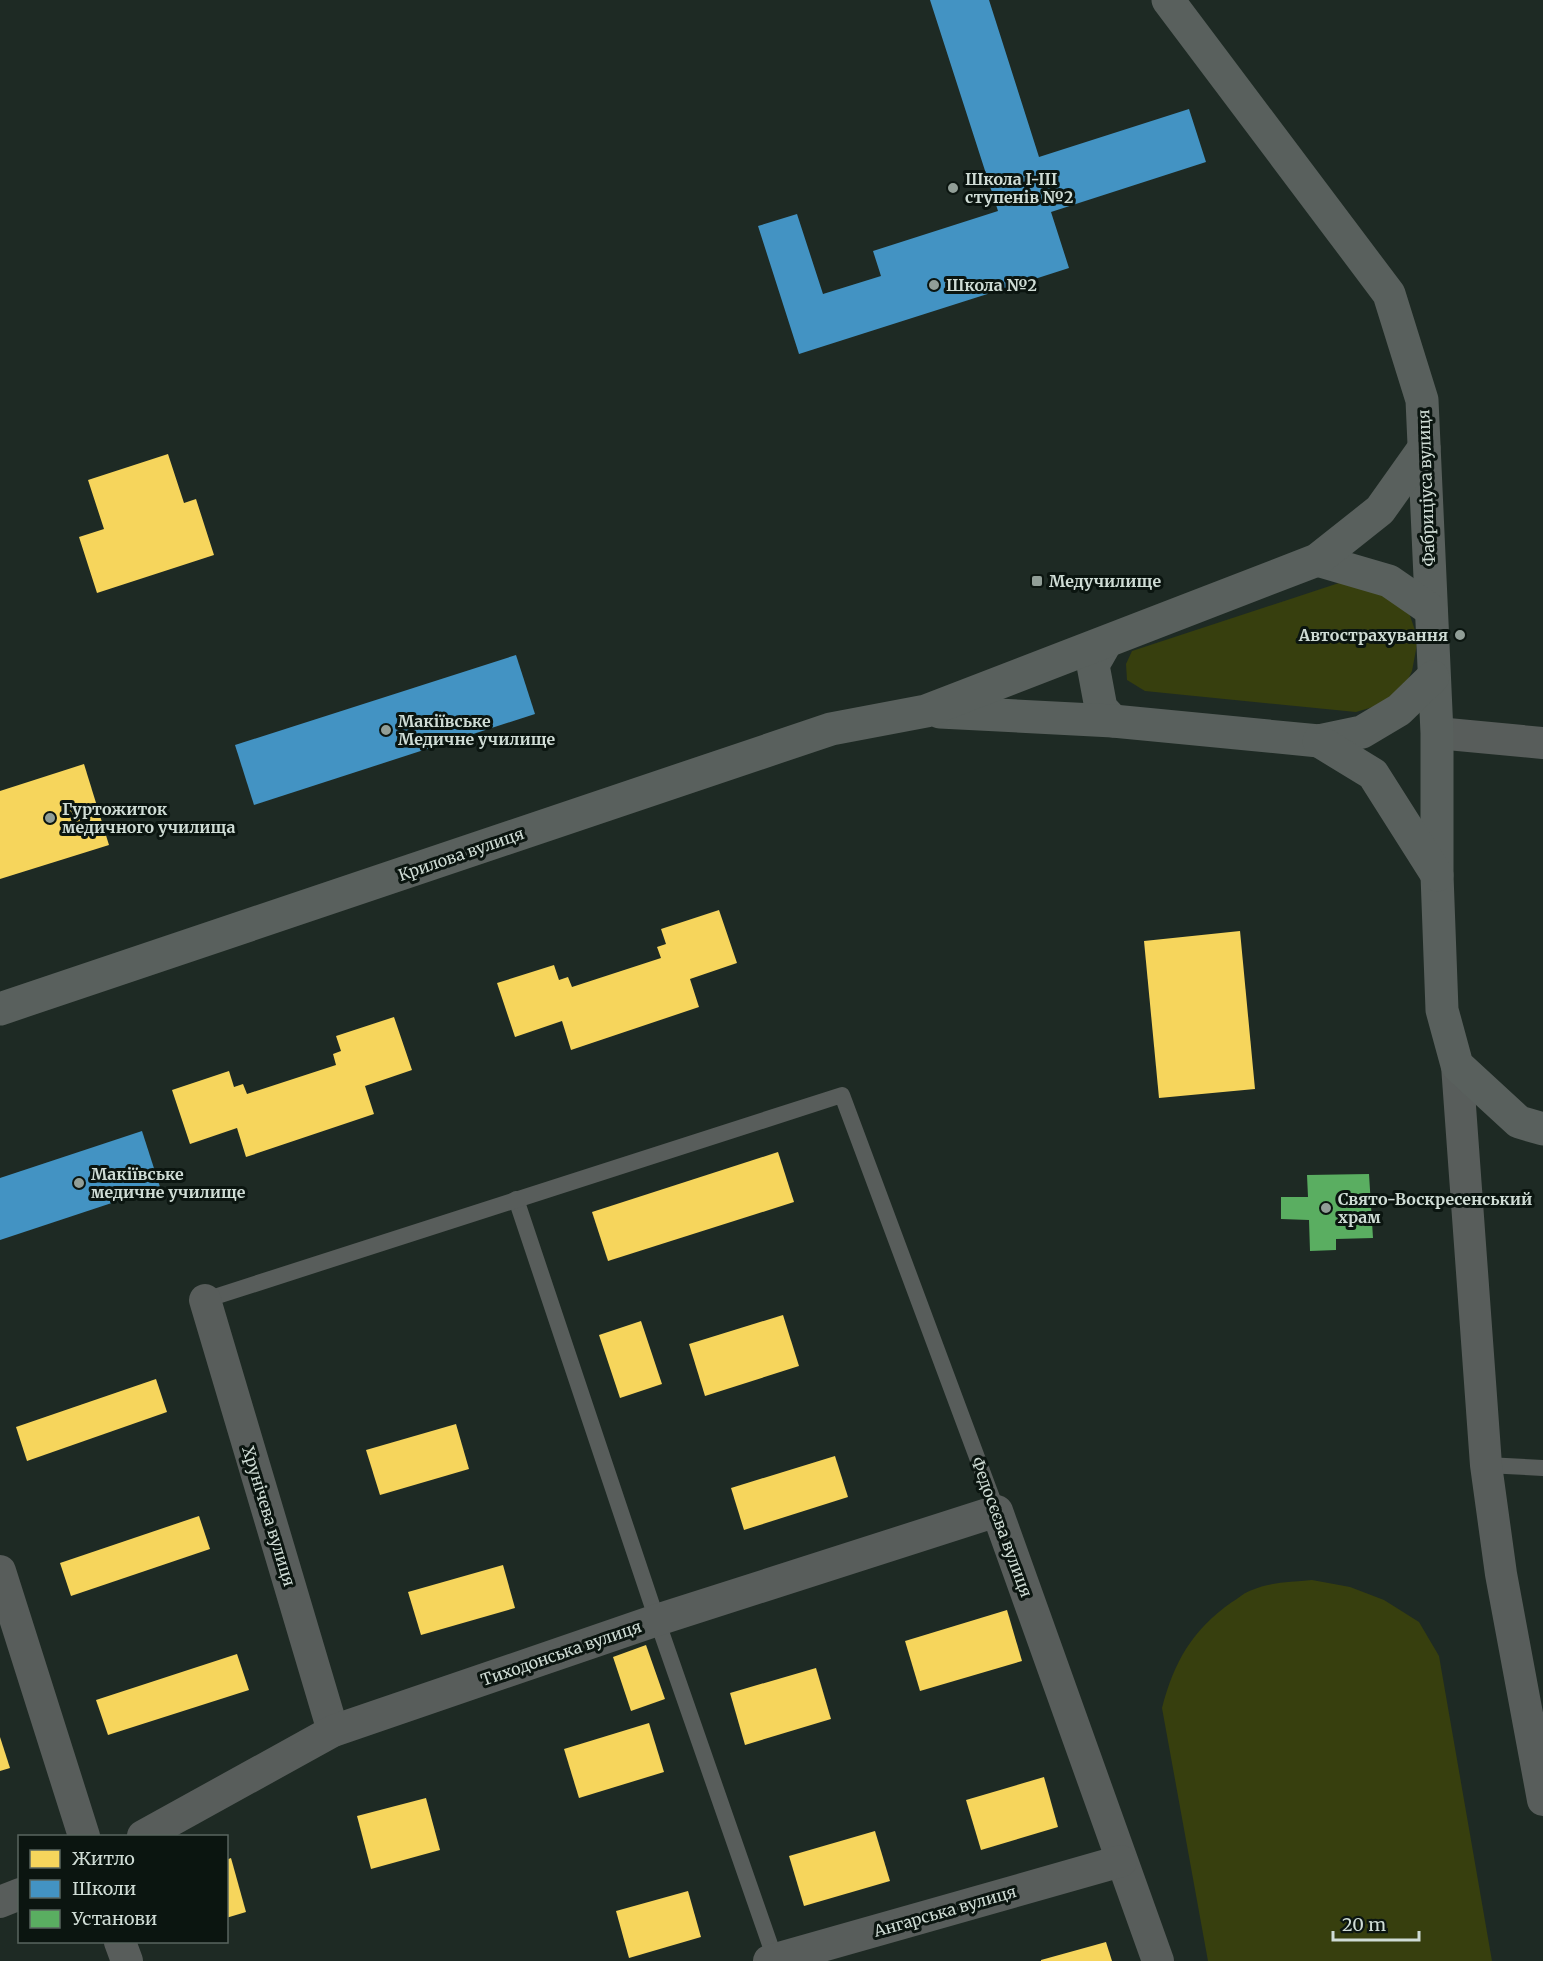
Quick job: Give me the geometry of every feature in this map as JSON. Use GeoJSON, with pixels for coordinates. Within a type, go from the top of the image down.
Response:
{"type":"FeatureCollection","features":[{"type":"Feature","properties":{"kind":"main road","name":"Фабриціуса вулиця"},"geometry":{"type":"LineString","coordinates":[[1168,0],[1389,294],[1422,400],[1437,733],[1437,875],[1442,1010],[1457,1065]]}},
{"type":"Feature","properties":{"kind":"main road"},"geometry":{"type":"LineString","coordinates":[[926,711],[1105,644],[1317,560],[1380,510],[1424,448]]}},
{"type":"Feature","properties":{"kind":"main road"},"geometry":{"type":"LineString","coordinates":[[1317,560],[1389,581],[1431,610]]}},
{"type":"Feature","properties":{"kind":"main road"},"geometry":{"type":"LineString","coordinates":[[1105,644],[1093,665],[1101,708],[1113,721]]}},
{"type":"Feature","properties":{"kind":"main road"},"geometry":{"type":"LineString","coordinates":[[926,711],[1113,721],[1318,741],[1362,732],[1399,710],[1433,678]]}},
{"type":"Feature","properties":{"kind":"main road","name":"Крилова вулиця"},"geometry":{"type":"LineString","coordinates":[[0,1010],[831,729],[926,711]]}},
{"type":"Feature","properties":{"kind":"main road"},"geometry":{"type":"LineString","coordinates":[[1318,741],[1373,774],[1437,875]]}},
{"type":"Feature","properties":{"kind":"main road"},"geometry":{"type":"LineString","coordinates":[[1457,1065],[1519,1122],[1543,1129]]}},
{"type":"Feature","properties":{"kind":"street"},"geometry":{"type":"LineString","coordinates":[[1437,733],[1543,743]]}},
{"type":"Feature","properties":{"kind":"street"},"geometry":{"type":"LineString","coordinates":[[1457,1065],[1486,1465],[1501,1574],[1543,1800]]}},
{"type":"Feature","properties":{"kind":"street","name":"Хрунічева вулиця"},"geometry":{"type":"LineString","coordinates":[[205,1300],[333,1731]]}},
{"type":"Feature","properties":{"kind":"street","name":"Тиходонська вулиця"},"geometry":{"type":"LineString","coordinates":[[145,1835],[333,1731],[657,1620],[997,1511]]}},
{"type":"Feature","properties":{"kind":"street","name":"Федосєєва вулиця"},"geometry":{"type":"LineString","coordinates":[[997,1511],[1120,1861],[1158,1961]]}},
{"type":"Feature","properties":{"kind":"street"},"geometry":{"type":"LineString","coordinates":[[0,1571],[84,1835]]}},
{"type":"Feature","properties":{"kind":"street","name":"Ангарська вулиця"},"geometry":{"type":"LineString","coordinates":[[772,1960],[1120,1861]]}},
{"type":"Feature","properties":{"kind":"street"},"geometry":{"type":"LineString","coordinates":[[0,1902],[18,1895]]}},
{"type":"Feature","properties":{"kind":"street"},"geometry":{"type":"LineString","coordinates":[[121,1943],[127,1961]]}},
{"type":"Feature","properties":{"kind":"lane","name":"Федосєєва вулиця"},"geometry":{"type":"LineString","coordinates":[[516,1199],[842,1095],[997,1511]]}},
{"type":"Feature","properties":{"kind":"lane"},"geometry":{"type":"LineString","coordinates":[[205,1300],[516,1199],[772,1960]]}},
{"type":"Feature","properties":{"kind":"lane"},"geometry":{"type":"LineString","coordinates":[[1486,1465],[1543,1468]]}},
{"type":"Feature","properties":{"kind":"green space"},"geometry":{"type":"Polygon","coordinates":[[[1345,581],[1387,589],[1408,610],[1418,639],[1412,671],[1404,688],[1383,704],[1356,712],[1145,691],[1127,680],[1126,664],[1132,651],[1345,581]]]}},
{"type":"Feature","properties":{"kind":"green space"},"geometry":{"type":"Polygon","coordinates":[[[1312,1580],[1350,1587],[1384,1600],[1419,1622],[1439,1656],[1492,1961],[1208,1961],[1162,1708],[1172,1676],[1186,1648],[1218,1613],[1244,1594],[1259,1587],[1312,1580]]]}},
{"type":"Feature","properties":{"kind":"building: Житло"},"geometry":{"type":"Polygon","coordinates":[[[168,454],[184,503],[196,499],[214,555],[97,593],[79,537],[104,529],[88,480],[168,454]]]}},
{"type":"Feature","properties":{"kind":"building: Житло","name":"Гуртожиток медичного училища"},"geometry":{"type":"Polygon","coordinates":[[[84,764],[109,845],[0,879],[0,791],[84,764]]]}},
{"type":"Feature","properties":{"kind":"building: Житло"},"geometry":{"type":"Polygon","coordinates":[[[719,910],[737,963],[690,979],[699,1007],[571,1050],[562,1021],[515,1037],[497,983],[554,965],[559,980],[568,977],[572,987],[661,958],[657,947],[666,944],[661,929],[719,910]]]}},
{"type":"Feature","properties":{"kind":"building: Житло"},"geometry":{"type":"Polygon","coordinates":[[[1240,931],[1255,1089],[1159,1098],[1144,941],[1240,931]]]}},
{"type":"Feature","properties":{"kind":"building: Житло"},"geometry":{"type":"Polygon","coordinates":[[[394,1017],[412,1070],[365,1086],[374,1114],[246,1157],[237,1128],[190,1144],[172,1090],[229,1071],[234,1087],[243,1084],[247,1094],[336,1065],[333,1054],[341,1051],[336,1036],[394,1017]]]}},
{"type":"Feature","properties":{"kind":"building: Житло"},"geometry":{"type":"Polygon","coordinates":[[[778,1152],[794,1202],[608,1261],[592,1212],[778,1152]]]}},
{"type":"Feature","properties":{"kind":"building: Житло"},"geometry":{"type":"Polygon","coordinates":[[[783,1315],[799,1366],[705,1396],[689,1344],[783,1315]]]}},
{"type":"Feature","properties":{"kind":"building: Житло"},"geometry":{"type":"Polygon","coordinates":[[[641,1321],[662,1384],[620,1398],[599,1335],[641,1321]]]}},
{"type":"Feature","properties":{"kind":"building: Житло"},"geometry":{"type":"Polygon","coordinates":[[[156,1379],[167,1412],[27,1461],[16,1427],[156,1379]]]}},
{"type":"Feature","properties":{"kind":"building: Житло"},"geometry":{"type":"Polygon","coordinates":[[[456,1424],[469,1469],[380,1495],[366,1450],[456,1424]]]}},
{"type":"Feature","properties":{"kind":"building: Житло"},"geometry":{"type":"Polygon","coordinates":[[[835,1456],[848,1497],[744,1530],[731,1488],[835,1456]]]}},
{"type":"Feature","properties":{"kind":"building: Житло"},"geometry":{"type":"Polygon","coordinates":[[[199,1516],[210,1549],[71,1596],[60,1563],[199,1516]]]}},
{"type":"Feature","properties":{"kind":"building: Житло"},"geometry":{"type":"Polygon","coordinates":[[[503,1565],[515,1608],[421,1635],[408,1592],[503,1565]]]}},
{"type":"Feature","properties":{"kind":"building: Житло"},"geometry":{"type":"Polygon","coordinates":[[[1007,1610],[1022,1661],[920,1691],[905,1641],[1007,1610]]]}},
{"type":"Feature","properties":{"kind":"building: Житло"},"geometry":{"type":"Polygon","coordinates":[[[646,1645],[665,1699],[631,1711],[613,1657],[646,1645]]]}},
{"type":"Feature","properties":{"kind":"building: Житло"},"geometry":{"type":"Polygon","coordinates":[[[237,1654],[249,1690],[108,1735],[96,1700],[237,1654]]]}},
{"type":"Feature","properties":{"kind":"building: Житло"},"geometry":{"type":"Polygon","coordinates":[[[816,1668],[831,1719],[745,1745],[730,1693],[816,1668]]]}},
{"type":"Feature","properties":{"kind":"building: Житло"},"geometry":{"type":"Polygon","coordinates":[[[649,1723],[664,1772],[579,1798],[564,1749],[649,1723]]]}},
{"type":"Feature","properties":{"kind":"building: Житло"},"geometry":{"type":"Polygon","coordinates":[[[0,1737],[10,1768],[0,1771],[0,1737]]]}},
{"type":"Feature","properties":{"kind":"building: Житло"},"geometry":{"type":"Polygon","coordinates":[[[1044,1777],[1058,1827],[981,1850],[966,1800],[1044,1777]]]}},
{"type":"Feature","properties":{"kind":"building: Житло"},"geometry":{"type":"Polygon","coordinates":[[[426,1798],[440,1850],[371,1869],[357,1816],[426,1798]]]}},
{"type":"Feature","properties":{"kind":"building: Житло"},"geometry":{"type":"Polygon","coordinates":[[[875,1831],[890,1881],[804,1906],[789,1856],[875,1831]]]}},
{"type":"Feature","properties":{"kind":"building: Житло"},"geometry":{"type":"Polygon","coordinates":[[[231,1858],[246,1912],[228,1917],[228,1859],[231,1858]]]}},
{"type":"Feature","properties":{"kind":"building: Житло"},"geometry":{"type":"Polygon","coordinates":[[[688,1891],[701,1937],[629,1958],[616,1911],[688,1891]]]}},
{"type":"Feature","properties":{"kind":"building: Житло"},"geometry":{"type":"Polygon","coordinates":[[[1106,1942],[1112,1961],[1041,1961],[1041,1960],[1106,1942]]]}},
{"type":"Feature","properties":{"kind":"building: Школи"},"geometry":{"type":"Polygon","coordinates":[[[930,0],[989,0],[1039,157],[1189,109],[1206,162],[1051,212],[1069,268],[799,354],[758,226],[797,214],[823,294],[881,276],[873,251],[998,211],[930,0]]]}},
{"type":"Feature","properties":{"kind":"building: Школи","name":"Макіївське Медичне училище"},"geometry":{"type":"Polygon","coordinates":[[[516,655],[535,714],[254,805],[235,745],[516,655]]]}},
{"type":"Feature","properties":{"kind":"building: Школи","name":"Макіївське медичне училище"},"geometry":{"type":"Polygon","coordinates":[[[142,1131],[160,1187],[0,1240],[0,1178],[142,1131]]]}},
{"type":"Feature","properties":{"kind":"building: Установи","name":"Свято-Воскресенський храм"},"geometry":{"type":"Polygon","coordinates":[[[1369,1174],[1373,1238],[1336,1239],[1336,1250],[1310,1251],[1309,1220],[1281,1219],[1281,1197],[1308,1197],[1307,1175],[1369,1174]]]}},
{"type":"Feature","properties":{"kind":"place","name":"Школа I-III ступенів №2"},"geometry":{"type":"Point","coordinates":[953,188]}},
{"type":"Feature","properties":{"kind":"place","name":"Школа №2"},"geometry":{"type":"Point","coordinates":[934,285]}},
{"type":"Feature","properties":{"kind":"place","name":"Медучилище"},"geometry":{"type":"Point","coordinates":[1037,581]}},
{"type":"Feature","properties":{"kind":"place","name":"Автострахування"},"geometry":{"type":"Point","coordinates":[1460,635]}},
{"type":"Feature","properties":{"kind":"place","name":"Макіївське Медичне училище"},"geometry":{"type":"Point","coordinates":[386,730]}},
{"type":"Feature","properties":{"kind":"place","name":"Гуртожиток медичного училища"},"geometry":{"type":"Point","coordinates":[50,818]}},
{"type":"Feature","properties":{"kind":"place","name":"Макіївське медичне училище"},"geometry":{"type":"Point","coordinates":[79,1183]}},
{"type":"Feature","properties":{"kind":"place","name":"Свято-Воскресенський храм"},"geometry":{"type":"Point","coordinates":[1326,1208]}}]}
